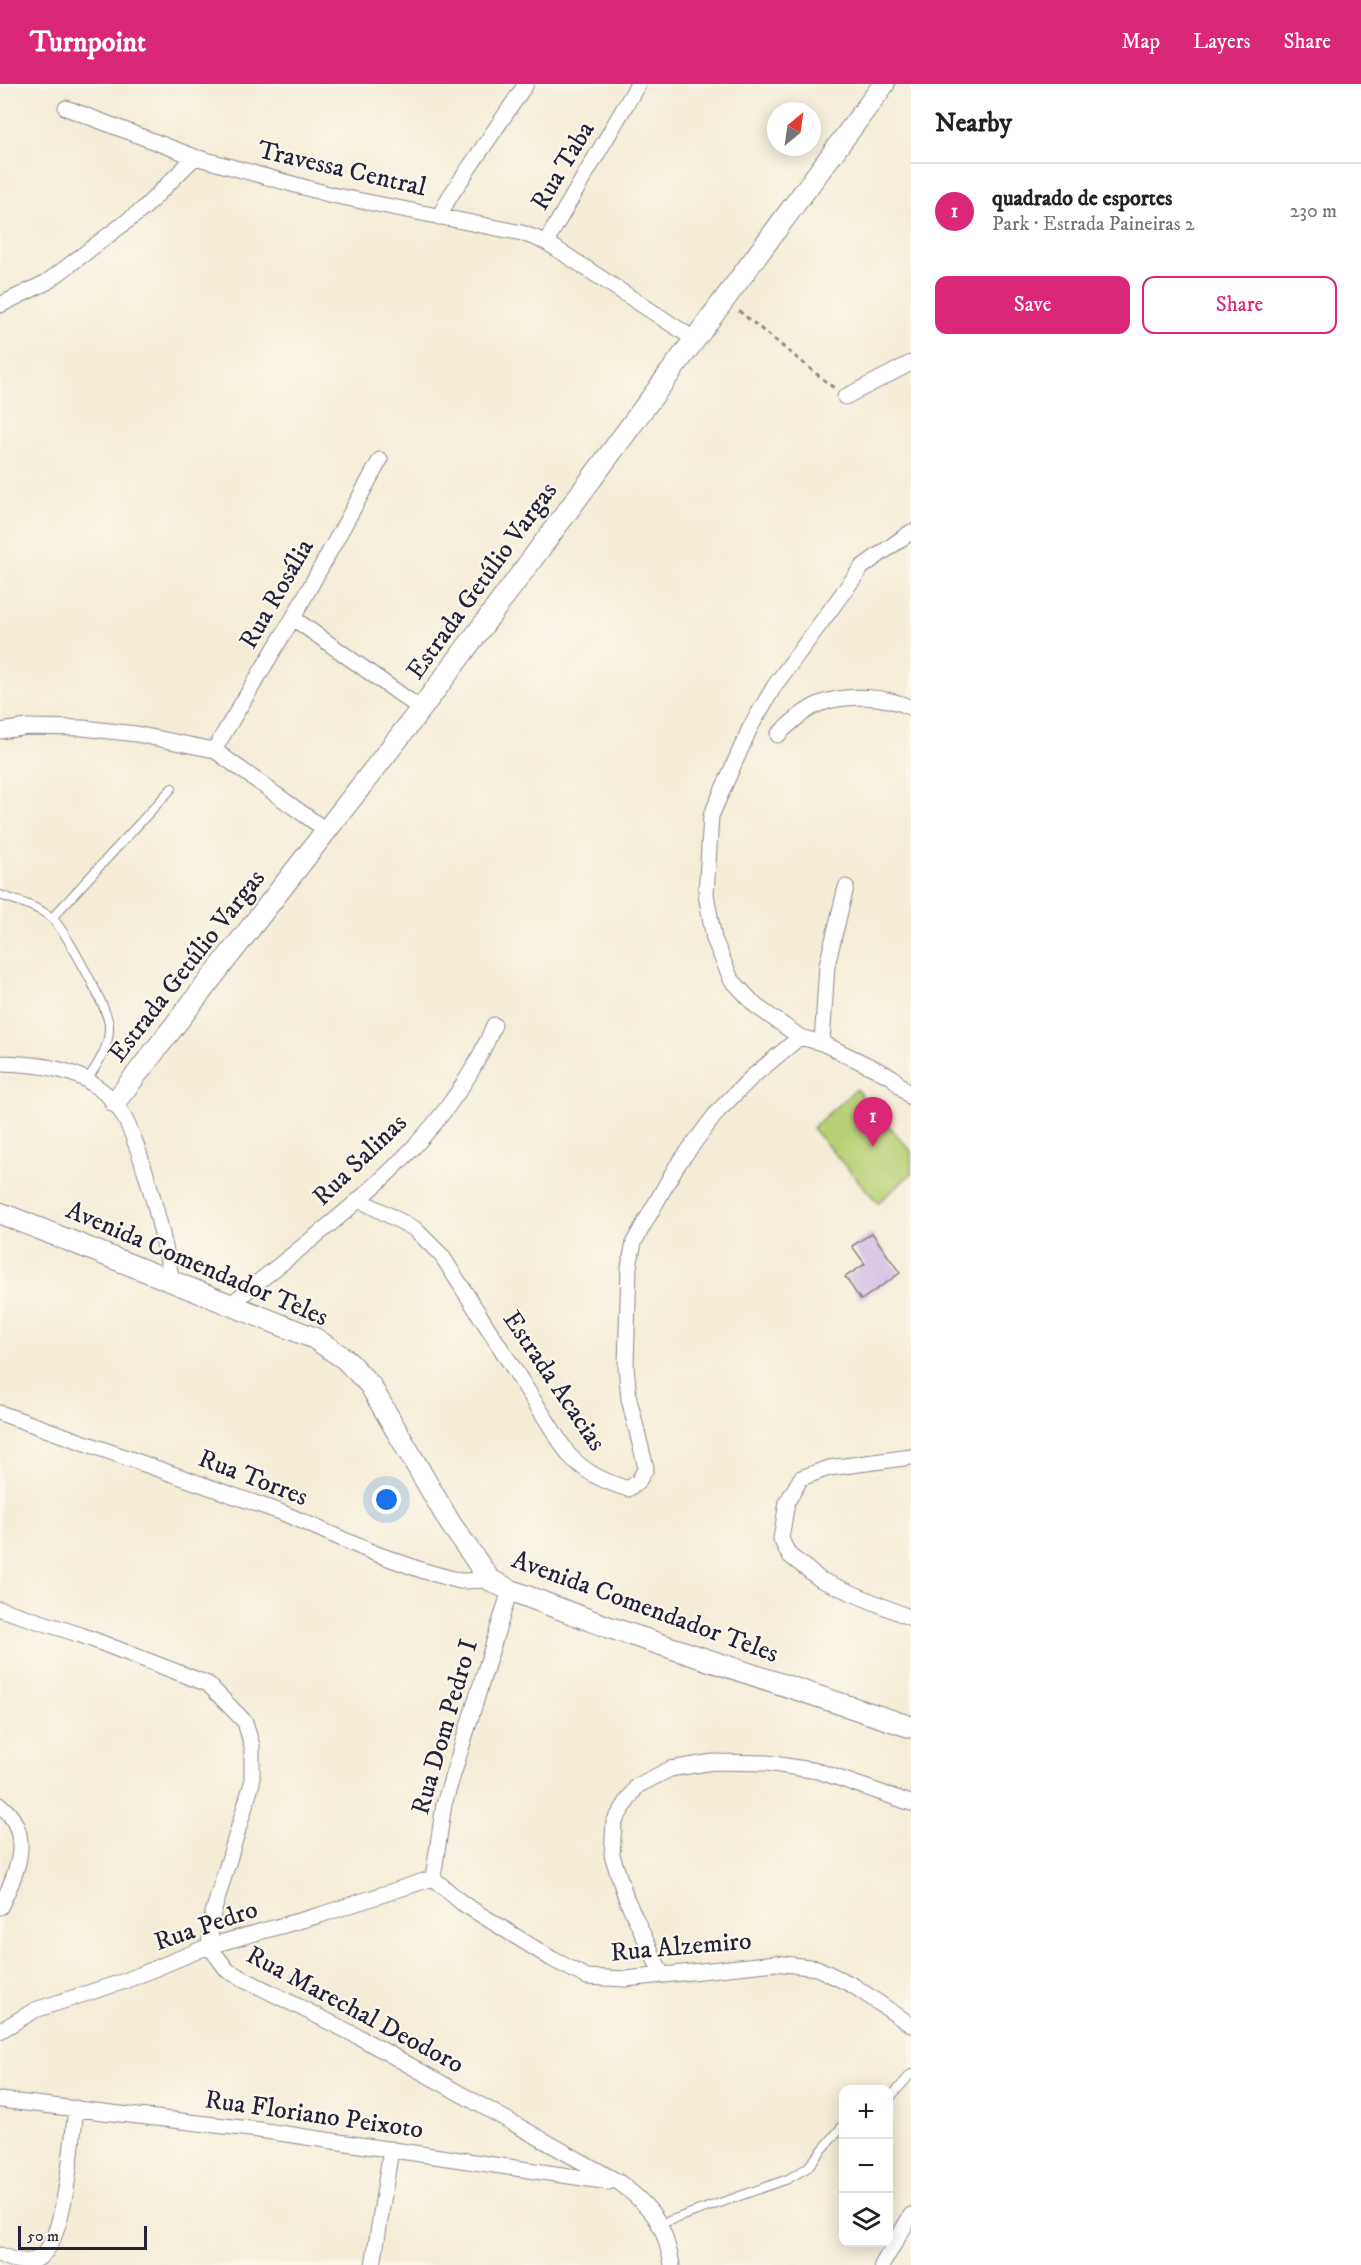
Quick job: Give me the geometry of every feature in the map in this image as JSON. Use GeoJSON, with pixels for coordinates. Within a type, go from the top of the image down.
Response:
{"type":"FeatureCollection","features":[{"type":"Feature","properties":{"kind":"main road","name":"Estrada Getúlio Vargas"},"geometry":{"type":"LineString","coordinates":[[115,1102],[421,709],[884,84]]}},
{"type":"Feature","properties":{"kind":"main road","name":"Avenida Comendador Teles"},"geometry":{"type":"LineString","coordinates":[[0,1213],[314,1338],[345,1359],[370,1385],[450,1523],[490,1580],[510,1590],[608,1627],[911,1727]]}},
{"type":"Feature","properties":{"kind":"street"},"geometry":{"type":"LineString","coordinates":[[439,217],[450,196],[526,84]]}},
{"type":"Feature","properties":{"kind":"street","name":"Rua Taba"},"geometry":{"type":"LineString","coordinates":[[546,242],[638,84]]}},
{"type":"Feature","properties":{"kind":"street","name":"Travessa Central"},"geometry":{"type":"LineString","coordinates":[[66,108],[195,156],[332,195],[522,233],[546,242],[694,339]]}},
{"type":"Feature","properties":{"kind":"street"},"geometry":{"type":"LineString","coordinates":[[0,304],[47,282],[143,209],[195,156]]}},
{"type":"Feature","properties":{"kind":"street"},"geometry":{"type":"LineString","coordinates":[[845,397],[911,363]]}},
{"type":"Feature","properties":{"kind":"street","name":"Rua Rosália"},"geometry":{"type":"LineString","coordinates":[[214,750],[293,618],[380,460]]}},
{"type":"Feature","properties":{"kind":"street"},"geometry":{"type":"LineString","coordinates":[[911,532],[862,567],[818,623],[750,728],[711,816],[706,894],[714,939],[731,979],[756,1006],[800,1037],[822,1043],[892,1077],[911,1096]]}},
{"type":"Feature","properties":{"kind":"street"},"geometry":{"type":"LineString","coordinates":[[293,618],[421,709]]}},
{"type":"Feature","properties":{"kind":"street"},"geometry":{"type":"LineString","coordinates":[[778,735],[803,713],[820,704],[837,700],[881,699],[911,708]]}},
{"type":"Feature","properties":{"kind":"street"},"geometry":{"type":"LineString","coordinates":[[0,731],[28,727],[83,728],[136,734],[214,750],[327,831]]}},
{"type":"Feature","properties":{"kind":"street"},"geometry":{"type":"LineString","coordinates":[[822,1043],[827,965],[846,887]]}},
{"type":"Feature","properties":{"kind":"street","name":"Rua Salinas"},"geometry":{"type":"LineString","coordinates":[[230,1305],[360,1200],[400,1162],[449,1102],[482,1055],[494,1025]]}},
{"type":"Feature","properties":{"kind":"street","name":"Estrada Acacias"},"geometry":{"type":"LineString","coordinates":[[360,1200],[414,1229],[430,1242],[459,1280],[568,1454],[585,1472],[628,1489],[639,1482],[645,1468],[629,1399],[626,1366],[629,1267],[634,1242],[676,1167],[718,1111],[752,1077],[800,1037]]}},
{"type":"Feature","properties":{"kind":"street"},"geometry":{"type":"LineString","coordinates":[[0,1063],[61,1069],[87,1080],[115,1102],[131,1134],[144,1172],[164,1237],[172,1280]]}},
{"type":"Feature","properties":{"kind":"street","name":"Rua Torres"},"geometry":{"type":"LineString","coordinates":[[0,1413],[283,1513],[374,1553],[424,1571],[460,1581],[490,1580]]}},
{"type":"Feature","properties":{"kind":"street"},"geometry":{"type":"LineString","coordinates":[[911,1457],[829,1468],[801,1478],[787,1502],[781,1539],[789,1555],[821,1580],[911,1618]]}},
{"type":"Feature","properties":{"kind":"street","name":"Rua Dom Pedro I"},"geometry":{"type":"LineString","coordinates":[[433,1878],[444,1804],[510,1590]]}},
{"type":"Feature","properties":{"kind":"street"},"geometry":{"type":"LineString","coordinates":[[0,1609],[81,1635],[208,1684],[245,1722],[252,1746],[252,1784],[213,1913],[208,1946]]}},
{"type":"Feature","properties":{"kind":"street"},"geometry":{"type":"LineString","coordinates":[[662,1975],[626,1898],[612,1855],[614,1822],[637,1786],[670,1769],[713,1762],[766,1763],[818,1771],[911,1803]]}},
{"type":"Feature","properties":{"kind":"street"},"geometry":{"type":"LineString","coordinates":[[0,1805],[16,1824],[22,1845],[13,1882],[0,1907]]}},
{"type":"Feature","properties":{"kind":"street","name":"Rua Pedro"},"geometry":{"type":"LineString","coordinates":[[0,2031],[35,2010],[125,1981],[208,1946],[320,1915],[433,1878]]}},
{"type":"Feature","properties":{"kind":"street","name":"Rua Alzemiro"},"geometry":{"type":"LineString","coordinates":[[433,1878],[462,1903],[552,1959],[587,1977],[626,1979],[776,1963],[818,1968],[854,1986],[911,2025]]}},
{"type":"Feature","properties":{"kind":"street","name":"Rua Marechal Deodoro"},"geometry":{"type":"LineString","coordinates":[[208,1946],[228,1971],[359,2037],[620,2183],[649,2206],[669,2246],[672,2265]]}},
{"type":"Feature","properties":{"kind":"street","name":"Rua Floriano Peixoto"},"geometry":{"type":"LineString","coordinates":[[0,2100],[391,2149],[620,2183]]}},
{"type":"Feature","properties":{"kind":"street"},"geometry":{"type":"LineString","coordinates":[[0,2255],[25,2263],[38,2259],[52,2242],[63,2209],[76,2108]]}},
{"type":"Feature","properties":{"kind":"street"},"geometry":{"type":"LineString","coordinates":[[373,2265],[391,2149]]}},
{"type":"Feature","properties":{"kind":"street"},"geometry":{"type":"LineString","coordinates":[[882,2265],[911,2215]]}},
{"type":"Feature","properties":{"kind":"lane"},"geometry":{"type":"LineString","coordinates":[[52,918],[172,788]]}},
{"type":"Feature","properties":{"kind":"lane"},"geometry":{"type":"LineString","coordinates":[[0,895],[26,903],[52,918],[94,985],[110,1025],[103,1056],[87,1080]]}},
{"type":"Feature","properties":{"kind":"lane"},"geometry":{"type":"LineString","coordinates":[[893,2094],[911,2074]]}},
{"type":"Feature","properties":{"kind":"lane"},"geometry":{"type":"LineString","coordinates":[[660,2224],[788,2179],[807,2168],[839,2129]]}},
{"type":"Feature","properties":{"kind":"path"},"geometry":{"type":"LineString","coordinates":[[723,299],[845,397]]}},
{"type":"Feature","properties":{"kind":"green space"},"geometry":{"type":"Polygon","coordinates":[[[856,1089],[911,1151],[911,1174],[878,1203],[812,1128],[856,1089]]]}},
{"type":"Feature","properties":{"kind":"building"},"geometry":{"type":"Polygon","coordinates":[[[872,1233],[900,1273],[861,1300],[845,1277],[865,1264],[852,1246],[872,1233]]]}},
{"type":"Feature","properties":{"kind":"place","name":"quadrado de esportes"},"geometry":{"type":"Point","coordinates":[873,1147]}}]}
